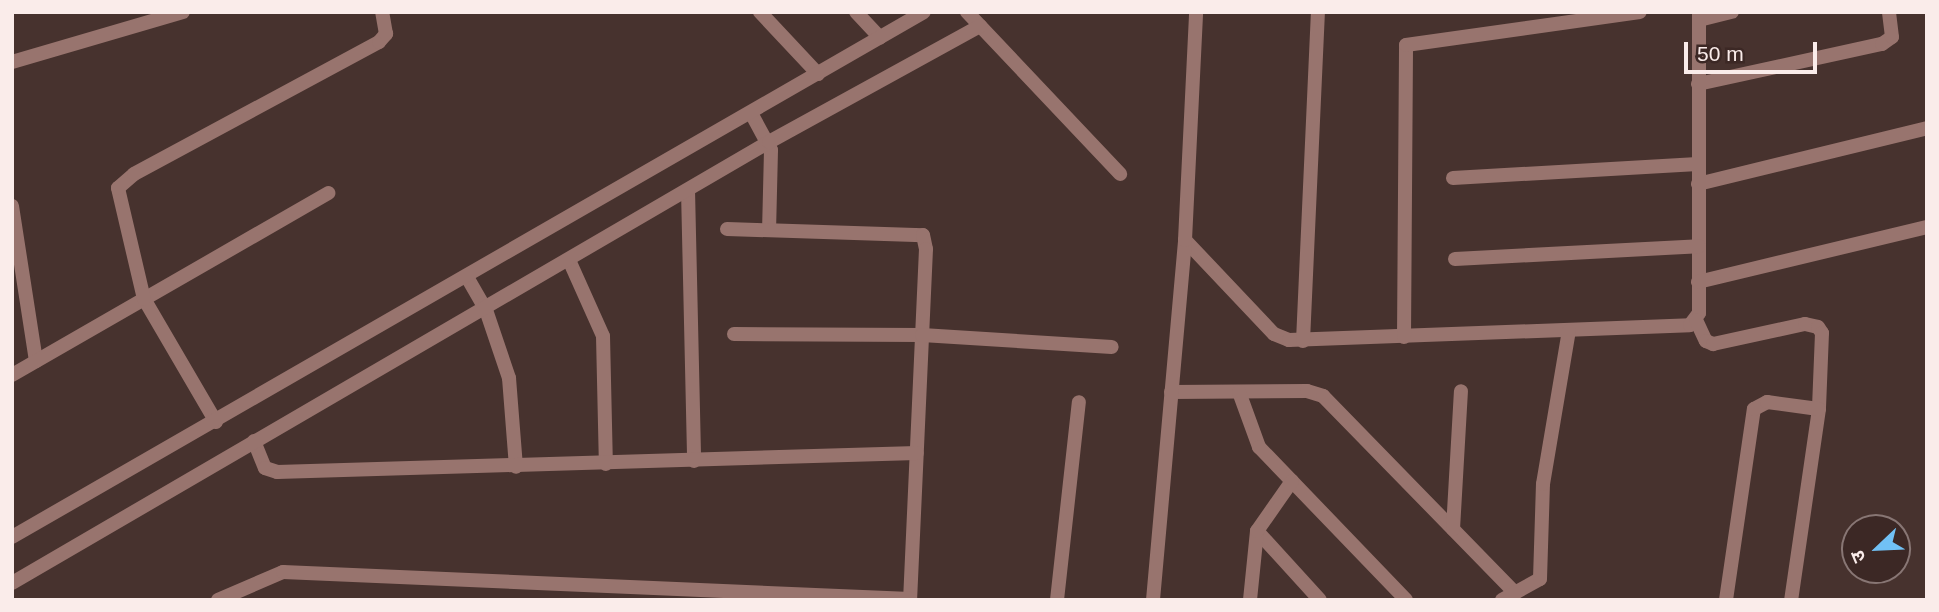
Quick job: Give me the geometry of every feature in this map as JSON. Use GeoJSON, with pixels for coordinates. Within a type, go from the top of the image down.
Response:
{"type":"FeatureCollection","features":[{"type":"Feature","properties":{"kind":"street"},"geometry":{"type":"LineString","coordinates":[[12,62],[183,12]]}},
{"type":"Feature","properties":{"kind":"street"},"geometry":{"type":"LineString","coordinates":[[216,422],[144,299],[119,206],[122,180],[379,42],[387,34],[382,12]]}},
{"type":"Feature","properties":{"kind":"street"},"geometry":{"type":"LineString","coordinates":[[760,12],[818,74]]}},
{"type":"Feature","properties":{"kind":"street"},"geometry":{"type":"LineString","coordinates":[[856,12],[880,38]]}},
{"type":"Feature","properties":{"kind":"street"},"geometry":{"type":"LineString","coordinates":[[12,537],[470,281],[753,117],[818,74],[925,12]]}},
{"type":"Feature","properties":{"kind":"street"},"geometry":{"type":"LineString","coordinates":[[1153,600],[1185,240],[1196,12]]}},
{"type":"Feature","properties":{"kind":"street"},"geometry":{"type":"LineString","coordinates":[[1303,341],[1318,12]]}},
{"type":"Feature","properties":{"kind":"street"},"geometry":{"type":"LineString","coordinates":[[1404,337],[1406,45],[1640,12]]}},
{"type":"Feature","properties":{"kind":"street"},"geometry":{"type":"LineString","coordinates":[[1732,12],[1699,16],[1699,282],[1696,320],[1706,341],[1713,344],[1805,324],[1818,327],[1823,342],[1819,409],[1791,600]]}},
{"type":"Feature","properties":{"kind":"street"},"geometry":{"type":"LineString","coordinates":[[1698,84],[1882,44],[1892,37],[1889,12]]}},
{"type":"Feature","properties":{"kind":"street"},"geometry":{"type":"LineString","coordinates":[[968,14],[1121,174]]}},
{"type":"Feature","properties":{"kind":"street"},"geometry":{"type":"LineString","coordinates":[[12,583],[483,305],[569,260],[768,139],[980,26]]}},
{"type":"Feature","properties":{"kind":"street"},"geometry":{"type":"LineString","coordinates":[[753,117],[768,139],[769,230]]}},
{"type":"Feature","properties":{"kind":"street"},"geometry":{"type":"LineString","coordinates":[[1698,184],[1927,128]]}},
{"type":"Feature","properties":{"kind":"street"},"geometry":{"type":"LineString","coordinates":[[1453,178],[1698,164]]}},
{"type":"Feature","properties":{"kind":"street"},"geometry":{"type":"LineString","coordinates":[[688,190],[694,461]]}},
{"type":"Feature","properties":{"kind":"street"},"geometry":{"type":"LineString","coordinates":[[12,375],[328,192]]}},
{"type":"Feature","properties":{"kind":"street"},"geometry":{"type":"LineString","coordinates":[[12,206],[16,248],[36,361]]}},
{"type":"Feature","properties":{"kind":"street"},"geometry":{"type":"LineString","coordinates":[[1699,282],[1927,227]]}},
{"type":"Feature","properties":{"kind":"street"},"geometry":{"type":"LineString","coordinates":[[218,600],[244,584],[283,572],[640,593],[910,599],[922,335],[923,235],[727,229]]}},
{"type":"Feature","properties":{"kind":"street"},"geometry":{"type":"LineString","coordinates":[[1185,240],[1274,334],[1303,341],[1681,326],[1696,320]]}},
{"type":"Feature","properties":{"kind":"street"},"geometry":{"type":"LineString","coordinates":[[1455,259],[1699,246]]}},
{"type":"Feature","properties":{"kind":"street"},"geometry":{"type":"LineString","coordinates":[[569,260],[603,337],[606,464]]}},
{"type":"Feature","properties":{"kind":"street"},"geometry":{"type":"LineString","coordinates":[[470,281],[483,305],[509,378],[516,467]]}},
{"type":"Feature","properties":{"kind":"street"},"geometry":{"type":"LineString","coordinates":[[1171,392],[1307,391],[1323,396],[1453,529],[1509,597],[1535,583],[1542,572],[1543,484],[1569,331]]}},
{"type":"Feature","properties":{"kind":"street"},"geometry":{"type":"LineString","coordinates":[[734,334],[922,335],[1112,347]]}},
{"type":"Feature","properties":{"kind":"street"},"geometry":{"type":"LineString","coordinates":[[1453,529],[1461,391]]}},
{"type":"Feature","properties":{"kind":"street"},"geometry":{"type":"LineString","coordinates":[[1239,392],[1253,438],[1406,600]]}},
{"type":"Feature","properties":{"kind":"street"},"geometry":{"type":"LineString","coordinates":[[1057,600],[1079,402]]}},
{"type":"Feature","properties":{"kind":"street"},"geometry":{"type":"LineString","coordinates":[[1726,600],[1754,409],[1767,402],[1819,409]]}},
{"type":"Feature","properties":{"kind":"street"},"geometry":{"type":"LineString","coordinates":[[254,441],[270,471],[516,467],[917,453]]}},
{"type":"Feature","properties":{"kind":"street"},"geometry":{"type":"LineString","coordinates":[[1250,600],[1257,531],[1292,481]]}},
{"type":"Feature","properties":{"kind":"street"},"geometry":{"type":"LineString","coordinates":[[1257,531],[1320,600]]}}]}
